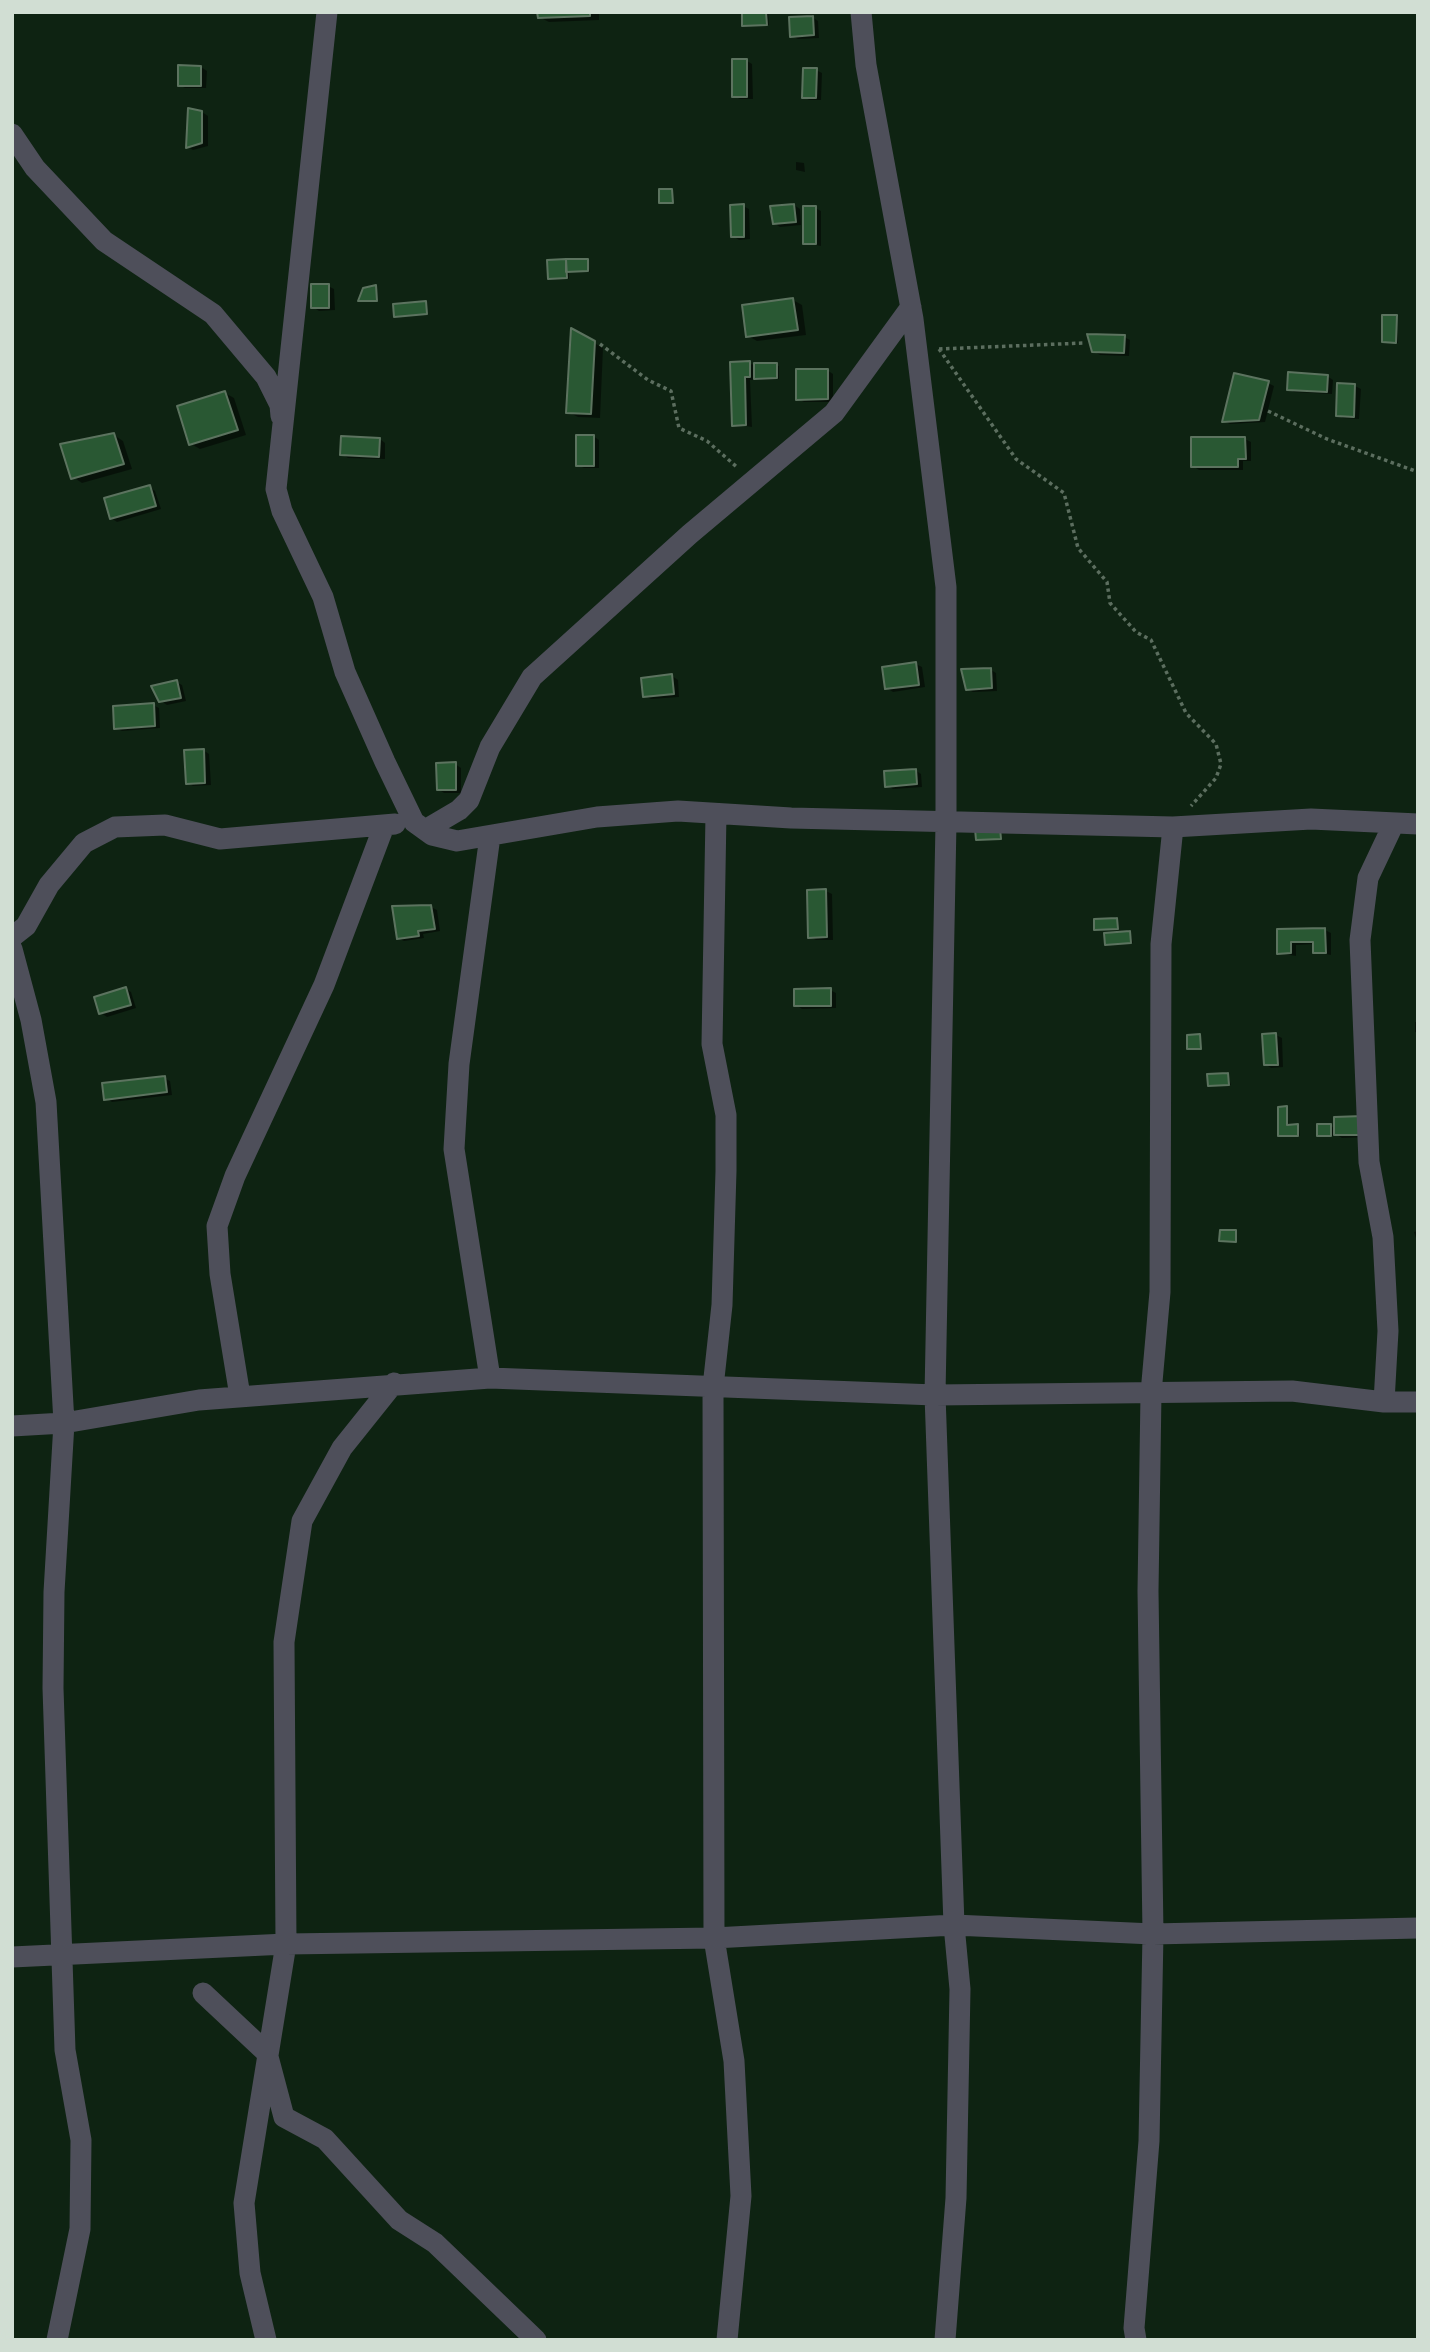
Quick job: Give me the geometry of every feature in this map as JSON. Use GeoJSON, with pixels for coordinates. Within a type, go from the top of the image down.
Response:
{"type":"FeatureCollection","features":[{"type":"Feature","properties":{"kind":"street"},"geometry":{"type":"LineString","coordinates":[[327,12],[276,489],[282,511],[323,597],[345,672],[420,826],[432,835],[457,841],[634,812],[1173,828],[1311,819],[1418,824]]}},
{"type":"Feature","properties":{"kind":"street"},"geometry":{"type":"LineString","coordinates":[[861,12],[866,65],[912,316],[946,587],[946,822],[936,1395],[954,1925],[960,1989],[956,2198],[945,2340]]}},
{"type":"Feature","properties":{"kind":"street"},"geometry":{"type":"LineString","coordinates":[[12,134],[35,168],[104,241],[214,314],[266,377],[280,405],[282,439]]}},
{"type":"Feature","properties":{"kind":"street"},"geometry":{"type":"LineString","coordinates":[[12,937],[26,926],[49,886],[85,843],[115,827],[165,825],[220,839],[384,826],[420,826],[459,810],[469,800],[490,747],[532,677],[834,412],[912,316]]}},
{"type":"Feature","properties":{"kind":"street"},"geometry":{"type":"LineString","coordinates":[[716,814],[712,1044],[726,1115],[726,1171],[722,1305],[712,1387],[713,1938],[734,2061],[741,2196],[727,2340]]}},
{"type":"Feature","properties":{"kind":"street"},"geometry":{"type":"LineString","coordinates":[[1384,1402],[1388,1331],[1384,1251],[1369,1162],[1360,940],[1368,878],[1394,823]]}},
{"type":"Feature","properties":{"kind":"street"},"geometry":{"type":"LineString","coordinates":[[240,1396],[220,1274],[217,1226],[235,1176],[324,985],[384,826]]}},
{"type":"Feature","properties":{"kind":"street"},"geometry":{"type":"LineString","coordinates":[[1136,2340],[1134,2328],[1149,2141],[1153,1934],[1148,1591],[1151,1393],[1160,1292],[1161,944],[1173,828]]}},
{"type":"Feature","properties":{"kind":"street"},"geometry":{"type":"LineString","coordinates":[[490,836],[459,1064],[454,1149],[490,1378]]}},
{"type":"Feature","properties":{"kind":"street"},"geometry":{"type":"LineString","coordinates":[[12,949],[31,1020],[46,1102],[65,1423],[54,1592],[53,1674],[65,2050],[81,2140],[80,2229],[58,2340]]}},
{"type":"Feature","properties":{"kind":"street"},"geometry":{"type":"LineString","coordinates":[[12,1426],[65,1423],[199,1400],[394,1383],[490,1378],[936,1395],[1292,1391],[1384,1402],[1418,1402]]}},
{"type":"Feature","properties":{"kind":"street"},"geometry":{"type":"LineString","coordinates":[[266,2340],[250,2273],[244,2203],[286,1944],[284,1642],[302,1521],[342,1448],[394,1383]]}},
{"type":"Feature","properties":{"kind":"street"},"geometry":{"type":"LineString","coordinates":[[12,1957],[286,1944],[713,1938],[954,1925],[1153,1934],[1418,1927]]}},
{"type":"Feature","properties":{"kind":"street"},"geometry":{"type":"LineString","coordinates":[[203,1993],[267,2053],[284,2117],[325,2139],[399,2220],[435,2243],[536,2340]]}},
{"type":"Feature","properties":{"kind":"path"},"geometry":{"type":"LineString","coordinates":[[912,316],[939,349],[1016,459],[1064,493],[1079,548],[1107,582],[1110,603],[1136,632],[1151,640],[1186,713],[1216,744],[1220,764],[1216,778],[1173,828]]}},
{"type":"Feature","properties":{"kind":"path"},"geometry":{"type":"LineString","coordinates":[[939,349],[1084,343]]}},
{"type":"Feature","properties":{"kind":"path"},"geometry":{"type":"LineString","coordinates":[[600,344],[648,380],[671,391],[679,428],[707,441],[753,481]]}},
{"type":"Feature","properties":{"kind":"path"},"geometry":{"type":"LineString","coordinates":[[1268,411],[1327,439],[1418,472]]}},
{"type":"Feature","properties":{"kind":"building"},"geometry":{"type":"Polygon","coordinates":[[[537,12],[590,12],[590,16],[538,18],[537,12]]]}},
{"type":"Feature","properties":{"kind":"building"},"geometry":{"type":"Polygon","coordinates":[[[742,12],[766,12],[767,25],[742,26],[742,12]]]}},
{"type":"Feature","properties":{"kind":"building"},"geometry":{"type":"Polygon","coordinates":[[[813,16],[814,35],[790,37],[789,17],[813,16]]]}},
{"type":"Feature","properties":{"kind":"building"},"geometry":{"type":"Polygon","coordinates":[[[732,59],[747,59],[747,97],[732,97],[732,59]]]}},
{"type":"Feature","properties":{"kind":"building"},"geometry":{"type":"Polygon","coordinates":[[[178,65],[201,66],[201,86],[178,86],[178,65]]]}},
{"type":"Feature","properties":{"kind":"building"},"geometry":{"type":"Polygon","coordinates":[[[803,68],[817,68],[816,98],[802,98],[803,68]]]}},
{"type":"Feature","properties":{"kind":"building"},"geometry":{"type":"Polygon","coordinates":[[[188,108],[202,111],[202,143],[186,148],[188,108]]]}},
{"type":"Feature","properties":{"kind":"building"},"geometry":{"type":"Polygon","coordinates":[[[659,189],[672,189],[673,203],[659,203],[659,189]]]}},
{"type":"Feature","properties":{"kind":"building"},"geometry":{"type":"Polygon","coordinates":[[[744,204],[744,237],[731,237],[730,205],[744,204]]]}},
{"type":"Feature","properties":{"kind":"building"},"geometry":{"type":"Polygon","coordinates":[[[794,204],[796,222],[773,224],[770,206],[794,204]]]}},
{"type":"Feature","properties":{"kind":"building"},"geometry":{"type":"Polygon","coordinates":[[[803,206],[816,206],[816,244],[803,244],[803,206]]]}},
{"type":"Feature","properties":{"kind":"building"},"geometry":{"type":"Polygon","coordinates":[[[566,259],[588,259],[588,271],[566,272],[566,259]]]}},
{"type":"Feature","properties":{"kind":"building"},"geometry":{"type":"Polygon","coordinates":[[[566,259],[567,278],[548,279],[547,260],[566,259]]]}},
{"type":"Feature","properties":{"kind":"building"},"geometry":{"type":"Polygon","coordinates":[[[311,284],[329,284],[329,308],[311,308],[311,284]]]}},
{"type":"Feature","properties":{"kind":"building"},"geometry":{"type":"Polygon","coordinates":[[[376,285],[377,301],[358,301],[363,288],[376,285]]]}},
{"type":"Feature","properties":{"kind":"building"},"geometry":{"type":"Polygon","coordinates":[[[793,298],[798,330],[746,337],[742,305],[793,298]]]}},
{"type":"Feature","properties":{"kind":"building"},"geometry":{"type":"Polygon","coordinates":[[[426,301],[427,314],[394,317],[393,304],[426,301]]]}},
{"type":"Feature","properties":{"kind":"building"},"geometry":{"type":"Polygon","coordinates":[[[1382,315],[1397,315],[1396,343],[1382,342],[1382,315]]]}},
{"type":"Feature","properties":{"kind":"building"},"geometry":{"type":"Polygon","coordinates":[[[571,328],[595,341],[591,414],[566,413],[571,328]]]}},
{"type":"Feature","properties":{"kind":"building"},"geometry":{"type":"Polygon","coordinates":[[[1087,334],[1125,335],[1124,353],[1092,352],[1087,334]]]}},
{"type":"Feature","properties":{"kind":"building"},"geometry":{"type":"Polygon","coordinates":[[[750,361],[750,377],[745,377],[746,425],[732,426],[730,362],[750,361]]]}},
{"type":"Feature","properties":{"kind":"building"},"geometry":{"type":"Polygon","coordinates":[[[754,363],[777,363],[777,378],[754,379],[754,363]]]}},
{"type":"Feature","properties":{"kind":"building"},"geometry":{"type":"Polygon","coordinates":[[[796,369],[828,369],[828,399],[796,400],[796,369]]]}},
{"type":"Feature","properties":{"kind":"building"},"geometry":{"type":"Polygon","coordinates":[[[1288,372],[1328,375],[1327,392],[1287,390],[1288,372]]]}},
{"type":"Feature","properties":{"kind":"building"},"geometry":{"type":"Polygon","coordinates":[[[1234,373],[1269,381],[1259,420],[1222,422],[1234,373]]]}},
{"type":"Feature","properties":{"kind":"building"},"geometry":{"type":"Polygon","coordinates":[[[1337,383],[1355,384],[1354,417],[1336,416],[1337,383]]]}},
{"type":"Feature","properties":{"kind":"building"},"geometry":{"type":"Polygon","coordinates":[[[225,391],[238,430],[189,445],[177,406],[225,391]]]}},
{"type":"Feature","properties":{"kind":"building"},"geometry":{"type":"Polygon","coordinates":[[[114,433],[124,464],[71,479],[60,444],[114,433]]]}},
{"type":"Feature","properties":{"kind":"building"},"geometry":{"type":"Polygon","coordinates":[[[576,435],[594,435],[594,466],[576,466],[576,435]]]}},
{"type":"Feature","properties":{"kind":"building"},"geometry":{"type":"Polygon","coordinates":[[[341,436],[380,438],[379,457],[340,455],[341,436]]]}},
{"type":"Feature","properties":{"kind":"building"},"geometry":{"type":"Polygon","coordinates":[[[1191,437],[1245,437],[1246,459],[1238,459],[1238,467],[1191,467],[1191,437]]]}},
{"type":"Feature","properties":{"kind":"building"},"geometry":{"type":"Polygon","coordinates":[[[150,485],[156,506],[110,519],[104,498],[150,485]]]}},
{"type":"Feature","properties":{"kind":"building"},"geometry":{"type":"Polygon","coordinates":[[[916,662],[919,685],[885,689],[882,667],[916,662]]]}},
{"type":"Feature","properties":{"kind":"building"},"geometry":{"type":"Polygon","coordinates":[[[991,668],[992,688],[966,690],[961,669],[991,668]]]}},
{"type":"Feature","properties":{"kind":"building"},"geometry":{"type":"Polygon","coordinates":[[[672,674],[674,694],[643,697],[641,678],[672,674]]]}},
{"type":"Feature","properties":{"kind":"building"},"geometry":{"type":"Polygon","coordinates":[[[177,680],[181,698],[159,702],[151,686],[177,680]]]}},
{"type":"Feature","properties":{"kind":"building"},"geometry":{"type":"Polygon","coordinates":[[[154,703],[155,726],[114,729],[113,706],[154,703]]]}},
{"type":"Feature","properties":{"kind":"building"},"geometry":{"type":"Polygon","coordinates":[[[204,749],[205,783],[186,784],[184,750],[204,749]]]}},
{"type":"Feature","properties":{"kind":"building"},"geometry":{"type":"Polygon","coordinates":[[[456,762],[456,790],[437,790],[436,763],[456,762]]]}},
{"type":"Feature","properties":{"kind":"building"},"geometry":{"type":"Polygon","coordinates":[[[916,769],[917,784],[885,787],[884,771],[916,769]]]}},
{"type":"Feature","properties":{"kind":"building"},"geometry":{"type":"Polygon","coordinates":[[[1000,828],[1001,839],[976,840],[975,829],[1000,828]]]}},
{"type":"Feature","properties":{"kind":"building"},"geometry":{"type":"Polygon","coordinates":[[[826,889],[827,937],[808,938],[807,890],[826,889]]]}},
{"type":"Feature","properties":{"kind":"building"},"geometry":{"type":"Polygon","coordinates":[[[431,905],[435,929],[418,931],[419,936],[397,939],[392,906],[431,905]]]}},
{"type":"Feature","properties":{"kind":"building"},"geometry":{"type":"Polygon","coordinates":[[[1117,918],[1118,929],[1094,930],[1094,919],[1117,918]]]}},
{"type":"Feature","properties":{"kind":"building"},"geometry":{"type":"Polygon","coordinates":[[[1325,928],[1326,953],[1313,953],[1313,942],[1291,942],[1291,953],[1277,954],[1277,929],[1325,928]]]}},
{"type":"Feature","properties":{"kind":"building"},"geometry":{"type":"Polygon","coordinates":[[[1130,931],[1131,943],[1105,945],[1104,933],[1130,931]]]}},
{"type":"Feature","properties":{"kind":"building"},"geometry":{"type":"Polygon","coordinates":[[[126,987],[131,1005],[99,1014],[94,997],[126,987]]]}},
{"type":"Feature","properties":{"kind":"building"},"geometry":{"type":"Polygon","coordinates":[[[831,988],[831,1006],[794,1006],[794,989],[831,988]]]}},
{"type":"Feature","properties":{"kind":"building"},"geometry":{"type":"Polygon","coordinates":[[[1276,1033],[1278,1065],[1264,1065],[1262,1034],[1276,1033]]]}},
{"type":"Feature","properties":{"kind":"building"},"geometry":{"type":"Polygon","coordinates":[[[1200,1034],[1201,1049],[1187,1049],[1187,1035],[1200,1034]]]}},
{"type":"Feature","properties":{"kind":"building"},"geometry":{"type":"Polygon","coordinates":[[[1228,1073],[1229,1085],[1208,1086],[1207,1074],[1228,1073]]]}},
{"type":"Feature","properties":{"kind":"building"},"geometry":{"type":"Polygon","coordinates":[[[165,1076],[167,1092],[104,1100],[102,1083],[165,1076]]]}},
{"type":"Feature","properties":{"kind":"building"},"geometry":{"type":"Polygon","coordinates":[[[1287,1106],[1287,1125],[1298,1124],[1298,1136],[1278,1136],[1278,1107],[1287,1106]]]}},
{"type":"Feature","properties":{"kind":"building"},"geometry":{"type":"Polygon","coordinates":[[[1363,1116],[1363,1135],[1334,1135],[1334,1117],[1363,1116]]]}},
{"type":"Feature","properties":{"kind":"building"},"geometry":{"type":"Polygon","coordinates":[[[1317,1124],[1331,1124],[1331,1136],[1317,1136],[1317,1124]]]}},
{"type":"Feature","properties":{"kind":"building"},"geometry":{"type":"Polygon","coordinates":[[[1220,1230],[1236,1230],[1236,1242],[1219,1241],[1220,1230]]]}}]}
